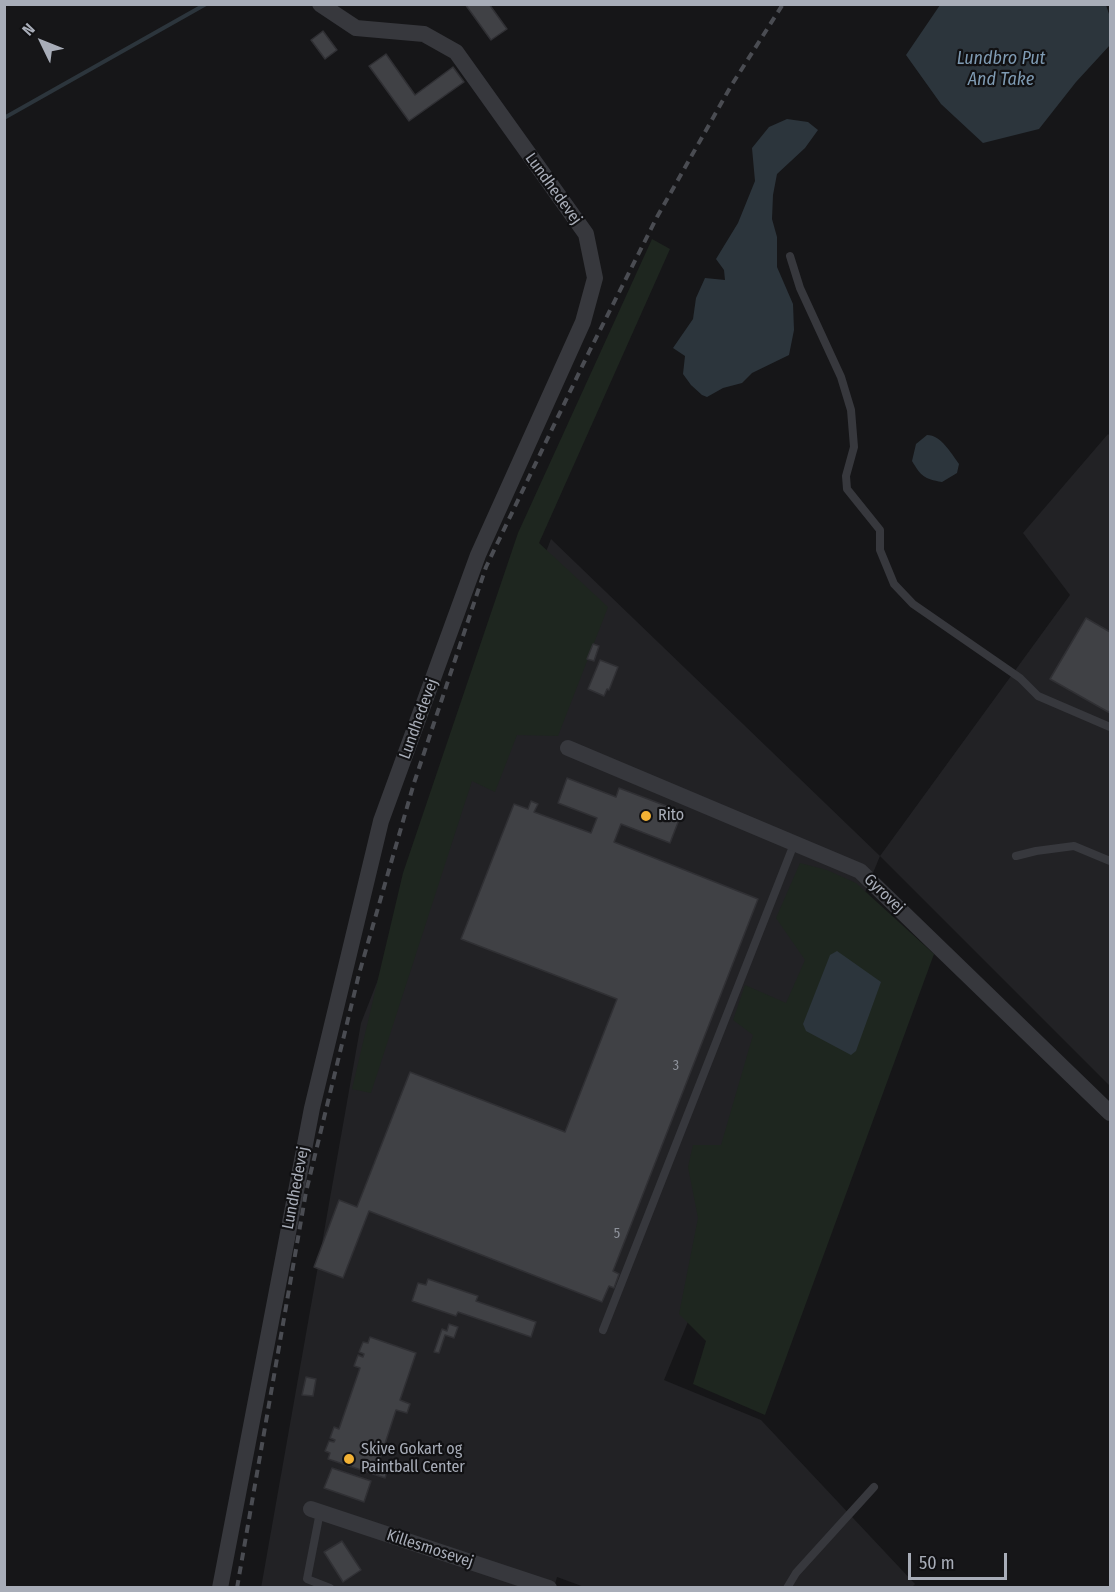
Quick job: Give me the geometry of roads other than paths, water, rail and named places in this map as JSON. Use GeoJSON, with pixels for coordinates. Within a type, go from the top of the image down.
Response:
{"type":"FeatureCollection","features":[{"type":"Feature","properties":{"kind":"street","name":"Lundhedevej"},"geometry":{"type":"LineString","coordinates":[[220,1587],[312,1108],[381,821],[478,555],[583,322],[595,278],[585,234],[456,52],[424,34],[356,28],[320,4]]}},
{"type":"Feature","properties":{"kind":"street","name":"Gyrovej"},"geometry":{"type":"LineString","coordinates":[[568,748],[860,871],[1110,1113]]}},
{"type":"Feature","properties":{"kind":"street","name":"Killesmosevej"},"geometry":{"type":"LineString","coordinates":[[316,1511],[549,1587]]}},
{"type":"Feature","properties":{"kind":"lane"},"geometry":{"type":"LineString","coordinates":[[790,256],[800,288],[841,377],[851,410],[854,447],[846,476],[848,489],[880,530],[880,550],[894,584],[913,604],[1020,678],[1038,696],[1110,727]]}},
{"type":"Feature","properties":{"kind":"lane"},"geometry":{"type":"LineString","coordinates":[[603,1330],[794,843]]}},
{"type":"Feature","properties":{"kind":"lane"},"geometry":{"type":"LineString","coordinates":[[1016,856],[1074,846],[1110,861]]}},
{"type":"Feature","properties":{"kind":"lane"},"geometry":{"type":"LineString","coordinates":[[787,1587],[796,1573],[874,1487]]}},
{"type":"Feature","properties":{"kind":"lane"},"geometry":{"type":"LineString","coordinates":[[316,1511],[307,1579],[316,1585],[330,1587]]}},
{"type":"Feature","properties":{"kind":"water","name":"Lundbro Put And Take"},"geometry":{"type":"Polygon","coordinates":[[[940,5],[1106,5],[1110,17],[1110,45],[1076,82],[1039,129],[983,143],[941,104],[906,55],[940,5]]]}},
{"type":"Feature","properties":{"kind":"water"},"geometry":{"type":"Polygon","coordinates":[[[787,119],[808,122],[818,130],[805,148],[777,174],[773,195],[772,219],[777,237],[777,267],[793,304],[794,330],[789,355],[752,373],[742,383],[723,388],[707,397],[691,385],[683,374],[685,356],[673,348],[693,319],[696,298],[705,278],[725,280],[724,270],[716,259],[738,223],[755,181],[752,148],[769,127],[787,119]]]}},
{"type":"Feature","properties":{"kind":"water"},"geometry":{"type":"Polygon","coordinates":[[[927,435],[941,441],[959,464],[957,473],[942,482],[924,476],[912,461],[916,444],[927,435]]]}},
{"type":"Feature","properties":{"kind":"water"},"geometry":{"type":"Polygon","coordinates":[[[837,951],[881,982],[856,1051],[851,1055],[806,1031],[803,1024],[830,955],[837,951]]]}},
{"type":"Feature","properties":{"kind":"waterway"},"geometry":{"type":"LineString","coordinates":[[4,118],[206,4]]}},
{"type":"Feature","properties":{"kind":"railway"},"geometry":{"type":"LineString","coordinates":[[237,1588],[306,1192],[359,974],[414,783],[486,567],[589,352],[657,217],[731,86],[783,4]]}},
{"type":"Feature","properties":{"kind":"place","name":"Rito"},"geometry":{"type":"Point","coordinates":[646,816]}},
{"type":"Feature","properties":{"kind":"place","name":"Skive Gokart og Paintball Center"},"geometry":{"type":"Point","coordinates":[349,1459]}}]}
